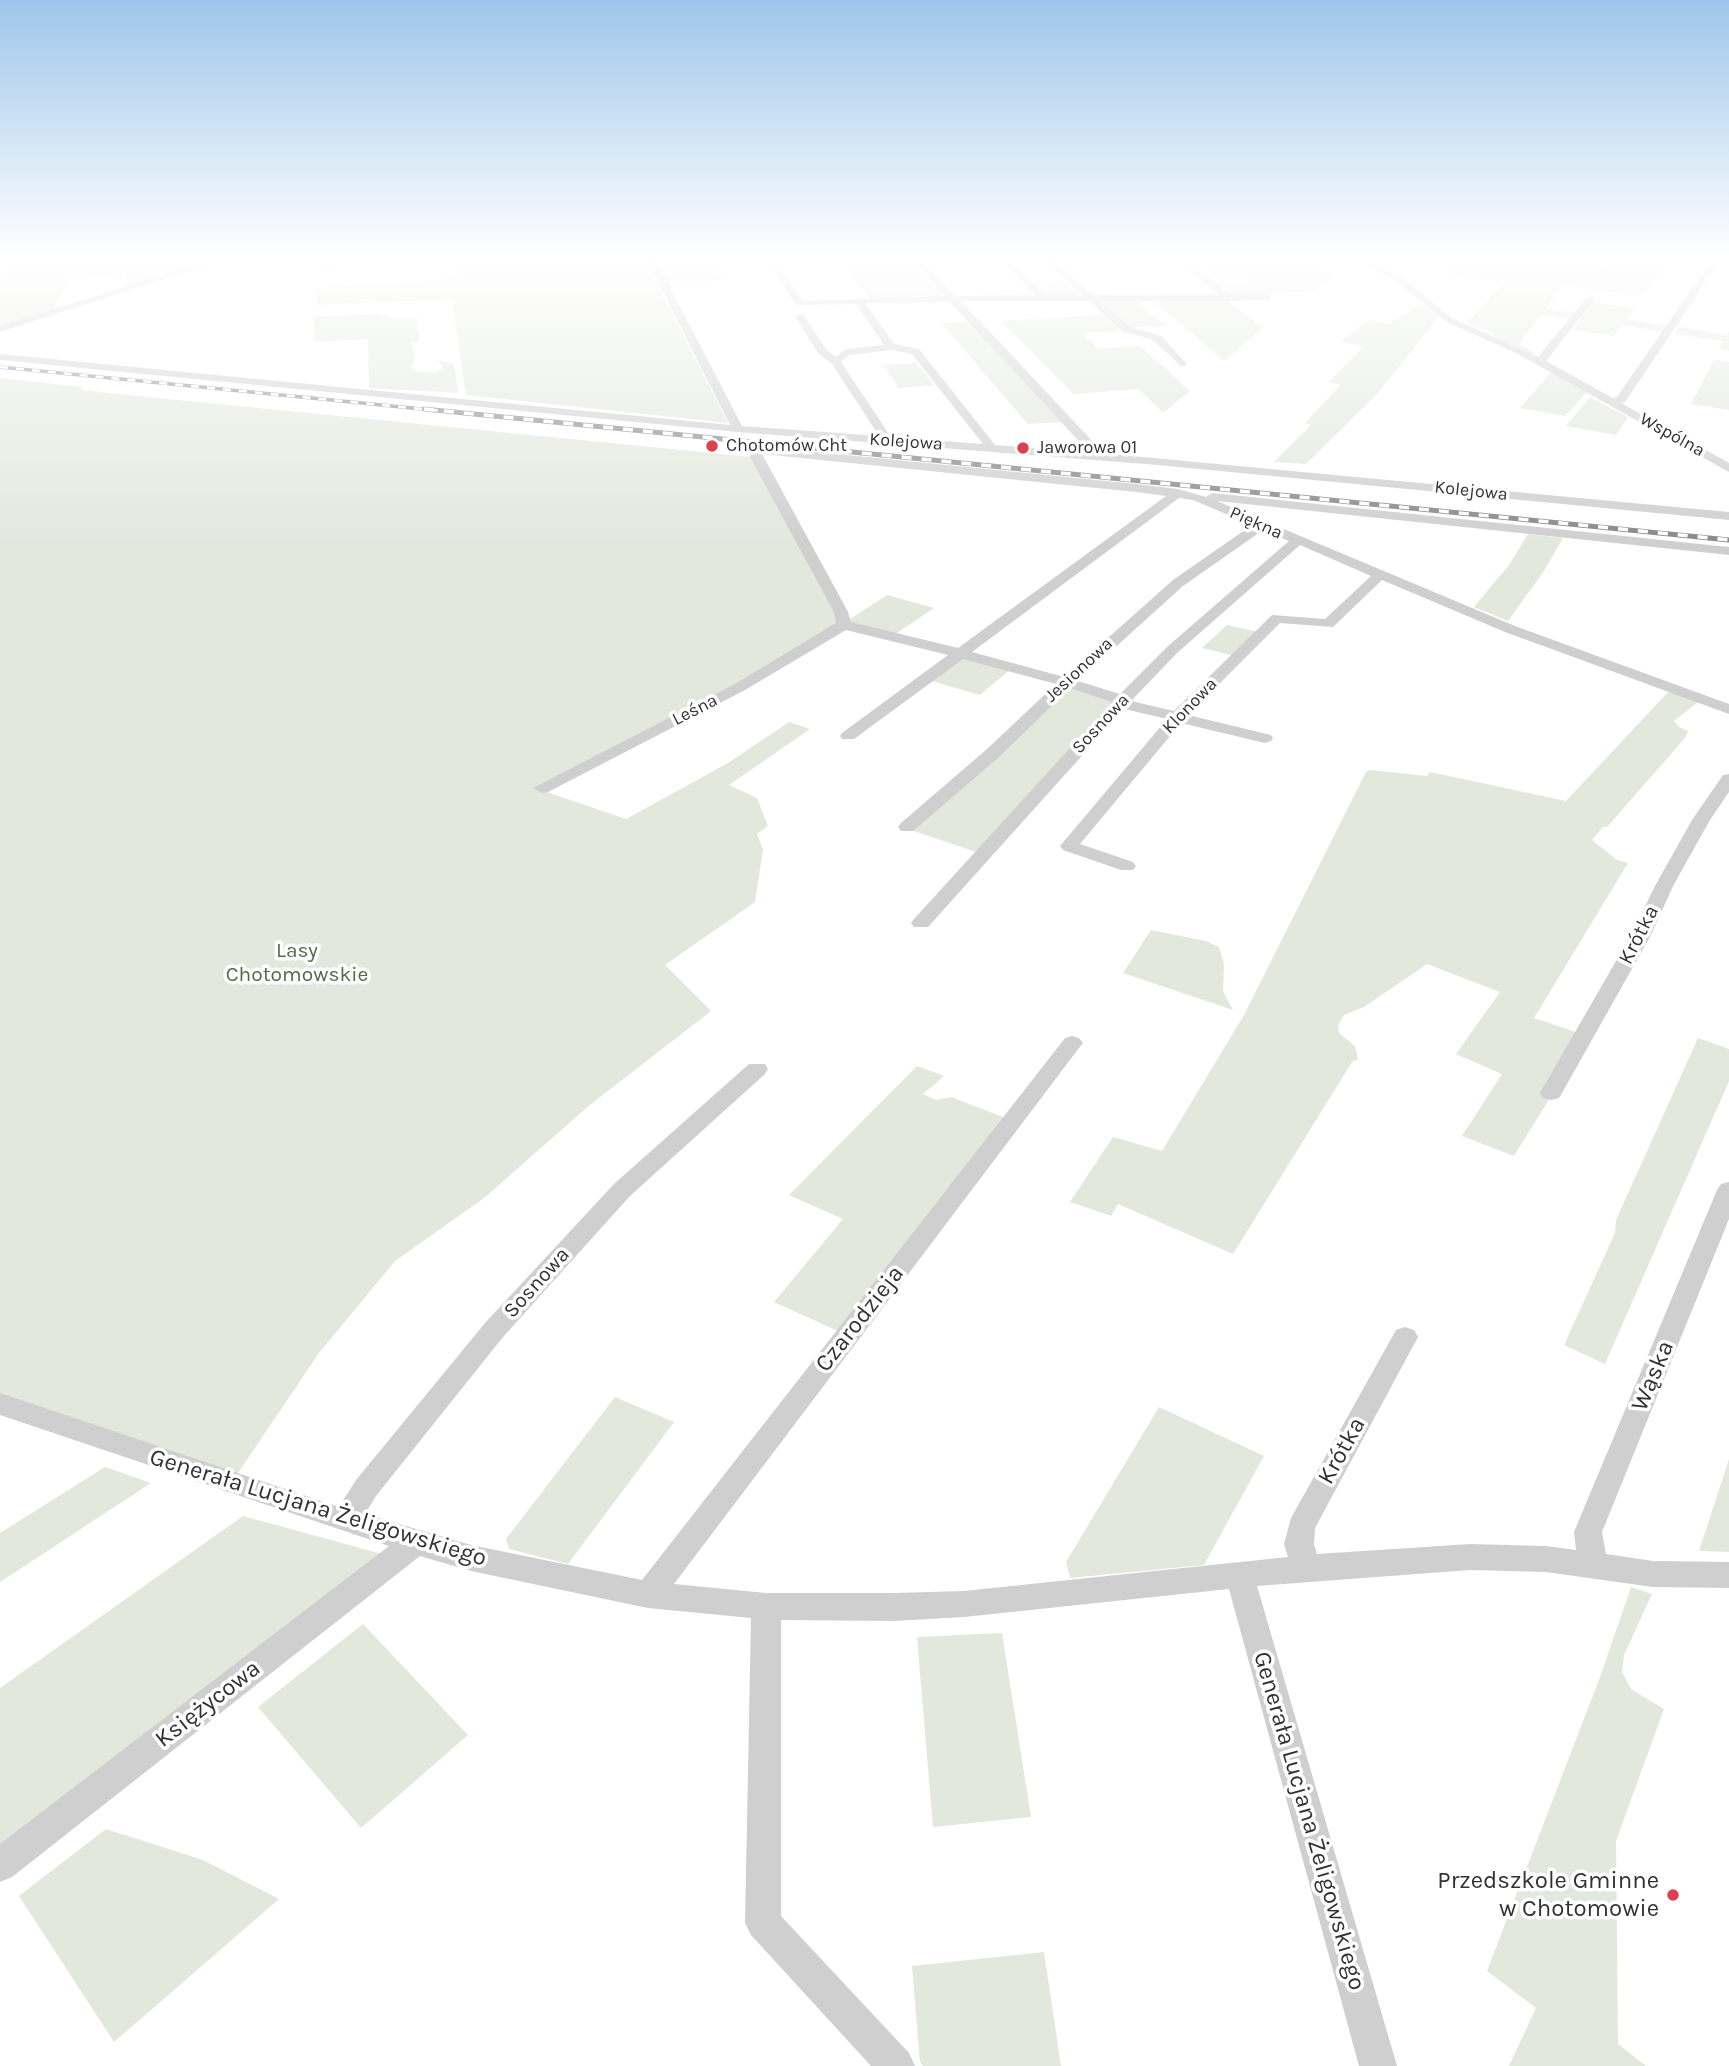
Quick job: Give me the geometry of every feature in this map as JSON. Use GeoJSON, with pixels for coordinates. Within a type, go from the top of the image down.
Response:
{"type":"FeatureCollection","features":[{"type":"Feature","properties":{"kind":"street"},"geometry":{"type":"LineString","coordinates":[[700,354],[738,429]]}},
{"type":"Feature","properties":{"kind":"street"},"geometry":{"type":"LineString","coordinates":[[826,354],[836,362],[887,440]]}},
{"type":"Feature","properties":{"kind":"street"},"geometry":{"type":"LineString","coordinates":[[836,362],[844,354]]}},
{"type":"Feature","properties":{"kind":"street"},"geometry":{"type":"LineString","coordinates":[[918,354],[990,448]]}},
{"type":"Feature","properties":{"kind":"street"},"geometry":{"type":"LineString","coordinates":[[1007,354],[1093,449],[1094,455]]}},
{"type":"Feature","properties":{"kind":"street"},"geometry":{"type":"LineString","coordinates":[[1173,354],[1182,364]]}},
{"type":"Feature","properties":{"kind":"street","name":"Wspólna"},"geometry":{"type":"LineString","coordinates":[[1526,354],[1729,468]]}},
{"type":"Feature","properties":{"kind":"street"},"geometry":{"type":"LineString","coordinates":[[1538,361],[1547,354]]}},
{"type":"Feature","properties":{"kind":"street"},"geometry":{"type":"LineString","coordinates":[[1611,402],[1621,400],[1652,354]]}},
{"type":"Feature","properties":{"kind":"street","name":"Kolejowa"},"geometry":{"type":"LineString","coordinates":[[0,358],[738,429],[1094,455],[1729,516]]}},
{"type":"Feature","properties":{"kind":"street","name":"Piękna"},"geometry":{"type":"LineString","coordinates":[[844,625],[841,612],[828,587],[756,457],[757,450],[1196,497],[1510,629],[1729,709]]}},
{"type":"Feature","properties":{"kind":"street"},"geometry":{"type":"LineString","coordinates":[[848,736],[1178,493]]}},
{"type":"Feature","properties":{"kind":"street","name":"Kolejowa"},"geometry":{"type":"LineString","coordinates":[[1196,497],[1729,551]]}},
{"type":"Feature","properties":{"kind":"street","name":"Jesionowa"},"geometry":{"type":"LineString","coordinates":[[906,827],[993,753],[1065,682],[1178,583],[1248,532],[1262,525]]}},
{"type":"Feature","properties":{"kind":"street","name":"Sosnowa"},"geometry":{"type":"LineString","coordinates":[[921,923],[1122,701],[1172,650],[1297,541]]}},
{"type":"Feature","properties":{"kind":"street","name":"Klonowa"},"geometry":{"type":"LineString","coordinates":[[1127,866],[1069,846],[1177,717],[1277,618],[1328,624],[1380,575]]}},
{"type":"Feature","properties":{"kind":"street"},"geometry":{"type":"LineString","coordinates":[[844,625],[1065,682],[1177,717],[1265,738]]}},
{"type":"Feature","properties":{"kind":"street","name":"Leśna"},"geometry":{"type":"LineString","coordinates":[[542,788],[740,687],[844,625]]}},
{"type":"Feature","properties":{"kind":"street","name":"Krótka"},"geometry":{"type":"LineString","coordinates":[[1551,1093],[1641,935],[1664,886],[1701,820],[1729,779]]}},
{"type":"Feature","properties":{"kind":"street","name":"Czarodzieja"},"geometry":{"type":"LineString","coordinates":[[648,1595],[1072,1043]]}},
{"type":"Feature","properties":{"kind":"street","name":"Sosnowa"},"geometry":{"type":"LineString","coordinates":[[345,1521],[366,1488],[494,1330],[622,1190],[757,1069]]}},
{"type":"Feature","properties":{"kind":"street","name":"Wąska"},"geometry":{"type":"LineString","coordinates":[[1594,1564],[1588,1532],[1729,1189]]}},
{"type":"Feature","properties":{"kind":"street","name":"Krótka"},"geometry":{"type":"LineString","coordinates":[[1306,1569],[1299,1544],[1301,1527],[1405,1337]]}},
{"type":"Feature","properties":{"kind":"street","name":"Generała Lucjana Żeligowskiego"},"geometry":{"type":"LineString","coordinates":[[0,1404],[345,1521],[416,1542],[471,1558],[648,1595],[766,1606],[894,1607],[964,1604],[1306,1569],[1494,1557],[1594,1564],[1640,1573],[1729,1575]]}},
{"type":"Feature","properties":{"kind":"street","name":"Księżycowa"},"geometry":{"type":"LineString","coordinates":[[0,1865],[416,1542]]}},
{"type":"Feature","properties":{"kind":"street","name":"Generała Lucjana Żeligowskiego"},"geometry":{"type":"LineString","coordinates":[[1240,1577],[1378,2066]]}},
{"type":"Feature","properties":{"kind":"street"},"geometry":{"type":"LineString","coordinates":[[766,1606],[764,1923],[897,2066]]}},
{"type":"Feature","properties":{"kind":"green space"},"geometry":{"type":"Polygon","coordinates":[[[368,354],[415,354],[411,367],[419,372],[436,373],[443,368],[438,360],[454,364],[458,393],[369,388],[368,354]]]}},
{"type":"Feature","properties":{"kind":"green space"},"geometry":{"type":"Polygon","coordinates":[[[460,354],[693,354],[728,423],[466,395],[460,354]]]}},
{"type":"Feature","properties":{"kind":"green space"},"geometry":{"type":"Polygon","coordinates":[[[968,354],[1000,354],[1062,422],[1028,424],[968,354]]]}},
{"type":"Feature","properties":{"kind":"green space"},"geometry":{"type":"Polygon","coordinates":[[[1034,354],[1149,354],[1190,391],[1163,413],[1139,389],[1074,394],[1034,354]]]}},
{"type":"Feature","properties":{"kind":"green space"},"geometry":{"type":"Polygon","coordinates":[[[1216,354],[1232,354],[1224,361],[1216,354]]]}},
{"type":"Feature","properties":{"kind":"green space"},"geometry":{"type":"Polygon","coordinates":[[[1356,354],[1409,354],[1377,394],[1306,464],[1274,462],[1311,425],[1305,423],[1341,385],[1329,382],[1356,354]]]}},
{"type":"Feature","properties":{"kind":"green space"},"geometry":{"type":"Polygon","coordinates":[[[1714,360],[1729,362],[1729,410],[1691,404],[1714,360]]]}},
{"type":"Feature","properties":{"kind":"green space"},"geometry":{"type":"Polygon","coordinates":[[[916,363],[934,385],[899,388],[883,365],[916,363]]]}},
{"type":"Feature","properties":{"kind":"green space"},"geometry":{"type":"Polygon","coordinates":[[[1552,371],[1588,391],[1565,416],[1520,408],[1552,371]]]}},
{"type":"Feature","properties":{"kind":"green space","name":"Lasy Chotomowskie"},"geometry":{"type":"Polygon","coordinates":[[[0,378],[118,394],[752,457],[836,610],[836,624],[724,692],[547,792],[626,819],[728,763],[789,722],[810,729],[729,785],[757,798],[768,826],[757,834],[763,849],[755,902],[665,965],[711,1011],[591,1104],[484,1198],[395,1261],[319,1353],[236,1476],[0,1395],[0,378]]]}},
{"type":"Feature","properties":{"kind":"green space"},"geometry":{"type":"Polygon","coordinates":[[[1590,397],[1628,417],[1616,435],[1566,426],[1590,397]]]}},
{"type":"Feature","properties":{"kind":"green space"},"geometry":{"type":"Polygon","coordinates":[[[1528,534],[1563,538],[1544,571],[1508,621],[1474,607],[1509,565],[1528,534]]]}},
{"type":"Feature","properties":{"kind":"green space"},"geometry":{"type":"Polygon","coordinates":[[[887,595],[934,608],[891,637],[853,626],[850,619],[887,595]]]}},
{"type":"Feature","properties":{"kind":"green space"},"geometry":{"type":"Polygon","coordinates":[[[1227,625],[1258,632],[1234,656],[1202,648],[1227,625]]]}},
{"type":"Feature","properties":{"kind":"green space"},"geometry":{"type":"Polygon","coordinates":[[[961,659],[1011,669],[980,695],[932,681],[961,659]]]}},
{"type":"Feature","properties":{"kind":"green space"},"geometry":{"type":"Polygon","coordinates":[[[1070,686],[1118,700],[979,853],[908,829],[1070,686]]]}},
{"type":"Feature","properties":{"kind":"green space"},"geometry":{"type":"Polygon","coordinates":[[[1669,691],[1698,702],[1674,721],[1688,731],[1685,738],[1607,827],[1603,827],[1592,840],[1617,860],[1628,863],[1534,1018],[1581,1034],[1551,1096],[1514,1156],[1462,1136],[1502,1074],[1456,1054],[1500,992],[1427,964],[1364,1007],[1344,1015],[1338,1025],[1339,1033],[1355,1046],[1358,1059],[1352,1062],[1233,1254],[1118,1204],[1111,1216],[1070,1202],[1113,1137],[1162,1151],[1244,1015],[1366,772],[1370,770],[1427,776],[1430,772],[1566,801],[1669,691]]]}},
{"type":"Feature","properties":{"kind":"green space"},"geometry":{"type":"Polygon","coordinates":[[[1151,930],[1206,941],[1219,947],[1224,964],[1223,991],[1233,1010],[1123,973],[1151,930]]]}},
{"type":"Feature","properties":{"kind":"green space"},"geometry":{"type":"Polygon","coordinates":[[[1698,1038],[1729,1049],[1729,1081],[1605,1364],[1564,1345],[1615,1233],[1616,1220],[1698,1038]]]}},
{"type":"Feature","properties":{"kind":"green space"},"geometry":{"type":"Polygon","coordinates":[[[917,1066],[944,1076],[923,1094],[936,1100],[951,1097],[1008,1119],[840,1332],[774,1302],[843,1219],[789,1195],[917,1066]]]}},
{"type":"Feature","properties":{"kind":"green space"},"geometry":{"type":"Polygon","coordinates":[[[615,1397],[674,1422],[568,1564],[509,1549],[506,1539],[615,1397]]]}},
{"type":"Feature","properties":{"kind":"green space"},"geometry":{"type":"Polygon","coordinates":[[[1159,1407],[1264,1456],[1204,1565],[1070,1578],[1066,1562],[1159,1407]]]}},
{"type":"Feature","properties":{"kind":"green space"},"geometry":{"type":"Polygon","coordinates":[[[1729,1459],[1729,1552],[1699,1551],[1729,1459]]]}},
{"type":"Feature","properties":{"kind":"green space"},"geometry":{"type":"Polygon","coordinates":[[[105,1467],[151,1483],[0,1582],[0,1533],[105,1467]]]}},
{"type":"Feature","properties":{"kind":"green space"},"geometry":{"type":"Polygon","coordinates":[[[243,1516],[382,1554],[0,1851],[0,1688],[243,1516]]]}},
{"type":"Feature","properties":{"kind":"green space"},"geometry":{"type":"Polygon","coordinates":[[[1631,1587],[1652,1594],[1624,1655],[1622,1672],[1631,1689],[1664,1709],[1616,1841],[1618,2044],[1646,2066],[1509,2066],[1536,2008],[1487,1971],[1600,1677],[1631,1587]]]}},
{"type":"Feature","properties":{"kind":"green space"},"geometry":{"type":"Polygon","coordinates":[[[363,1624],[468,1735],[361,1828],[258,1707],[363,1624]]]}},
{"type":"Feature","properties":{"kind":"green space"},"geometry":{"type":"Polygon","coordinates":[[[1002,1633],[1031,1817],[933,1827],[917,1637],[1002,1633]]]}},
{"type":"Feature","properties":{"kind":"green space"},"geometry":{"type":"Polygon","coordinates":[[[106,1829],[203,1860],[279,1899],[114,2042],[19,1896],[106,1829]]]}},
{"type":"Feature","properties":{"kind":"green space"},"geometry":{"type":"Polygon","coordinates":[[[1044,1952],[1061,2066],[923,2066],[920,2062],[912,1966],[1044,1952]]]}},
{"type":"Feature","properties":{"kind":"railway"},"geometry":{"type":"LineString","coordinates":[[0,367],[442,411]]}},
{"type":"Feature","properties":{"kind":"railway"},"geometry":{"type":"LineString","coordinates":[[424,409],[1729,540]]}},
{"type":"Feature","properties":{"kind":"place","name":"Chotomów Cht"},"geometry":{"type":"Point","coordinates":[712,446]}},
{"type":"Feature","properties":{"kind":"place","name":"Jaworowa 01"},"geometry":{"type":"Point","coordinates":[1023,448]}},
{"type":"Feature","properties":{"kind":"place","name":"Przedszkole Gminne w Chotomowie"},"geometry":{"type":"Point","coordinates":[1673,1895]}}]}
